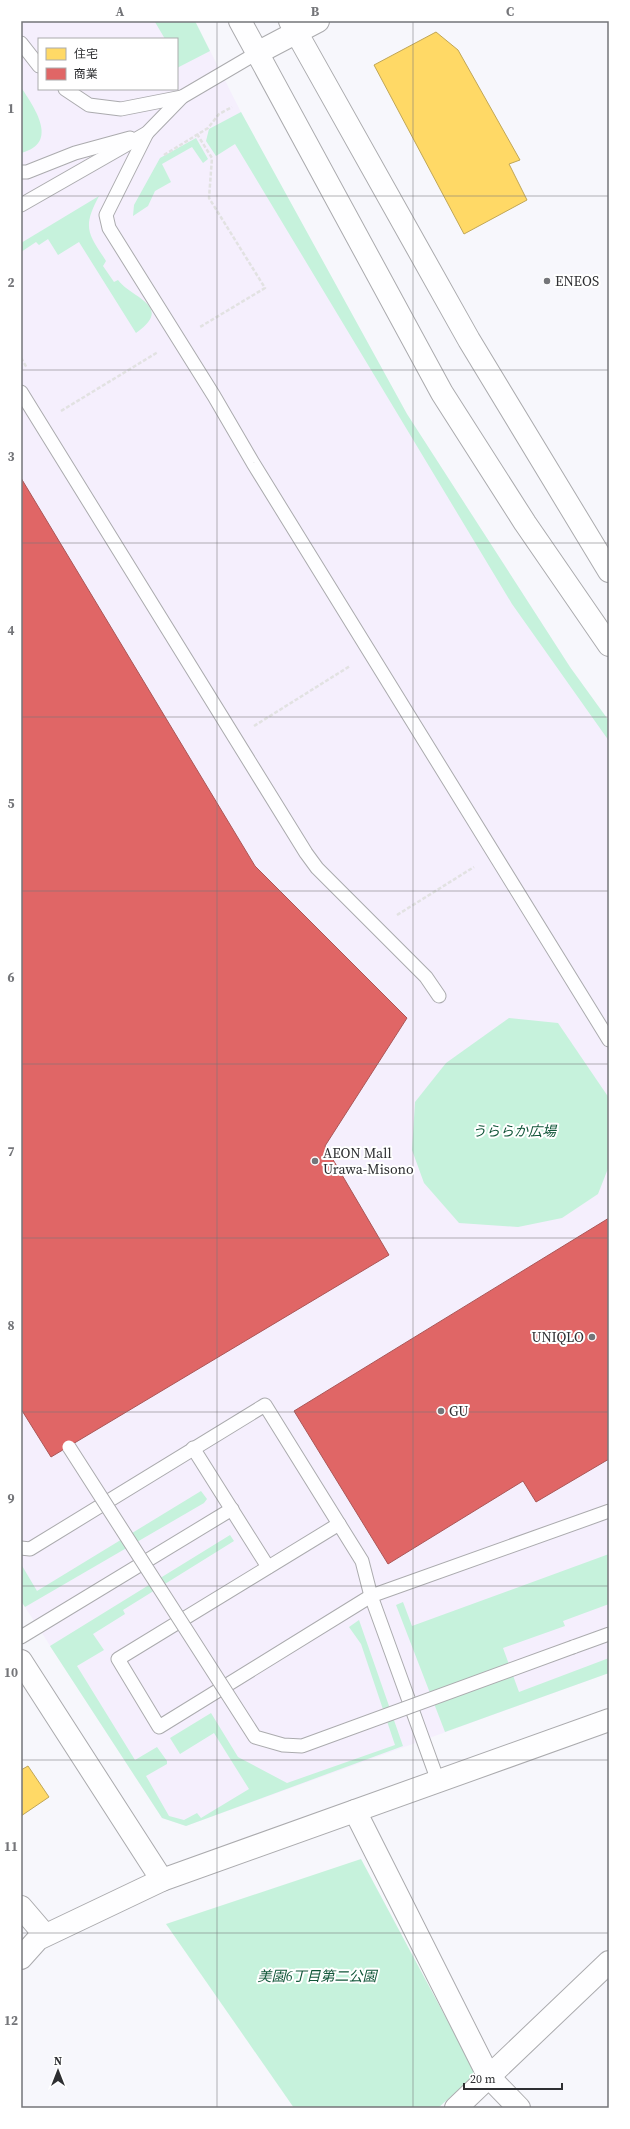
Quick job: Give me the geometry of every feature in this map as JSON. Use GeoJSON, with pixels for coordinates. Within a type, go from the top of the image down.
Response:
{"type":"FeatureCollection","features":[{"type":"Feature","properties":{"kind":"street"},"geometry":{"type":"LineString","coordinates":[[240,21],[442,393],[525,523],[609,645]]}},
{"type":"Feature","properties":{"kind":"street"},"geometry":{"type":"LineString","coordinates":[[257,53],[293,27],[318,21]]}},
{"type":"Feature","properties":{"kind":"street"},"geometry":{"type":"LineString","coordinates":[[293,27],[469,340],[609,572]]}},
{"type":"Feature","properties":{"kind":"street"},"geometry":{"type":"LineString","coordinates":[[21,1660],[162,1880]]}},
{"type":"Feature","properties":{"kind":"street"},"geometry":{"type":"LineString","coordinates":[[21,1958],[38,1939],[162,1880],[609,1720]]}},
{"type":"Feature","properties":{"kind":"street"},"geometry":{"type":"LineString","coordinates":[[355,1812],[489,2077],[519,2108]]}},
{"type":"Feature","properties":{"kind":"street"},"geometry":{"type":"LineString","coordinates":[[21,1907],[46,1935]]}},
{"type":"Feature","properties":{"kind":"street"},"geometry":{"type":"LineString","coordinates":[[456,2108],[609,1962]]}},
{"type":"Feature","properties":{"kind":"lane"},"geometry":{"type":"LineString","coordinates":[[21,43],[38,65]]}},
{"type":"Feature","properties":{"kind":"lane"},"geometry":{"type":"LineString","coordinates":[[21,205],[147,133],[182,97],[257,53]]}},
{"type":"Feature","properties":{"kind":"lane"},"geometry":{"type":"LineString","coordinates":[[66,90],[89,105],[121,109],[182,97]]}},
{"type":"Feature","properties":{"kind":"lane"},"geometry":{"type":"LineString","coordinates":[[21,172],[27,172],[75,153],[147,133]]}},
{"type":"Feature","properties":{"kind":"lane"},"geometry":{"type":"LineString","coordinates":[[147,133],[106,216],[108,228],[179,339],[494,855],[609,1040]]}},
{"type":"Feature","properties":{"kind":"lane"},"geometry":{"type":"LineString","coordinates":[[21,392],[306,853],[317,868],[426,977],[439,996]]}},
{"type":"Feature","properties":{"kind":"lane"},"geometry":{"type":"LineString","coordinates":[[21,1548],[30,1549],[265,1405],[362,1562],[372,1596],[438,1781]]}},
{"type":"Feature","properties":{"kind":"lane"},"geometry":{"type":"LineString","coordinates":[[68,1447],[255,1737],[283,1745],[302,1746],[609,1634]]}},
{"type":"Feature","properties":{"kind":"lane"},"geometry":{"type":"LineString","coordinates":[[193,1448],[232,1508],[268,1568]]}},
{"type":"Feature","properties":{"kind":"lane"},"geometry":{"type":"LineString","coordinates":[[21,1637],[232,1508]]}},
{"type":"Feature","properties":{"kind":"lane"},"geometry":{"type":"LineString","coordinates":[[339,1524],[118,1659],[159,1727],[372,1596],[609,1511]]}},
{"type":"Feature","properties":{"kind":"path"},"geometry":{"type":"LineString","coordinates":[[160,158],[208,128],[219,114],[232,107]]}},
{"type":"Feature","properties":{"kind":"path"},"geometry":{"type":"LineString","coordinates":[[56,415],[265,288],[209,198],[212,158],[197,134]]}},
{"type":"Feature","properties":{"kind":"path"},"geometry":{"type":"LineString","coordinates":[[250,729],[371,654]]}},
{"type":"Feature","properties":{"kind":"path"},"geometry":{"type":"LineString","coordinates":[[391,919],[494,855]]}},
{"type":"Feature","properties":{"kind":"shaded area","name":"AEON Mall Urawa-Misono"},"geometry":{"type":"Polygon","coordinates":[[[21,21],[195,21],[248,126],[407,414],[570,667],[609,721],[609,1673],[186,1826],[162,1818],[21,1601],[21,21]]]}},
{"type":"Feature","properties":{"kind":"green space"},"geometry":{"type":"Polygon","coordinates":[[[195,21],[210,51],[178,67],[178,38],[164,38],[155,22],[195,21]]]}},
{"type":"Feature","properties":{"kind":"green space"},"geometry":{"type":"Polygon","coordinates":[[[21,87],[37,114],[42,133],[40,141],[33,148],[21,153],[21,87]]]}},
{"type":"Feature","properties":{"kind":"green space"},"geometry":{"type":"Polygon","coordinates":[[[241,112],[407,414],[570,667],[609,721],[609,741],[512,604],[235,144],[216,156],[206,141],[209,129],[241,112]]]}},
{"type":"Feature","properties":{"kind":"green space"},"geometry":{"type":"Polygon","coordinates":[[[196,138],[208,159],[203,163],[192,147],[162,164],[171,182],[155,191],[148,206],[133,216],[134,205],[160,158],[196,138]]]}},
{"type":"Feature","properties":{"kind":"green space"},"geometry":{"type":"Polygon","coordinates":[[[99,196],[90,216],[89,230],[91,237],[106,261],[103,266],[114,282],[118,280],[146,303],[151,309],[151,316],[147,324],[136,333],[79,242],[58,255],[48,239],[39,245],[36,242],[21,252],[21,243],[99,196]]]}},
{"type":"Feature","properties":{"kind":"green space","name":"うららか広場"},"geometry":{"type":"Polygon","coordinates":[[[509,1018],[558,1023],[609,1098],[609,1166],[598,1194],[562,1218],[518,1227],[459,1223],[424,1183],[412,1150],[415,1102],[446,1063],[509,1018]]]}},
{"type":"Feature","properties":{"kind":"green space"},"geometry":{"type":"Polygon","coordinates":[[[201,1491],[207,1499],[204,1503],[25,1607],[21,1601],[21,1564],[37,1591],[201,1491]]]}},
{"type":"Feature","properties":{"kind":"green space"},"geometry":{"type":"Polygon","coordinates":[[[230,1535],[234,1541],[123,1610],[125,1614],[93,1634],[104,1650],[77,1666],[135,1760],[157,1747],[167,1761],[167,1764],[146,1776],[169,1816],[184,1820],[197,1813],[201,1818],[249,1789],[214,1733],[180,1754],[170,1738],[211,1713],[238,1757],[287,1783],[395,1745],[361,1644],[349,1627],[359,1620],[403,1746],[186,1826],[162,1818],[50,1646],[230,1535]]]}},
{"type":"Feature","properties":{"kind":"green space"},"geometry":{"type":"Polygon","coordinates":[[[609,1554],[609,1604],[563,1621],[565,1626],[503,1648],[519,1692],[609,1658],[609,1673],[445,1732],[396,1605],[403,1602],[412,1626],[609,1554]]]}},
{"type":"Feature","properties":{"kind":"green space","name":"美園6丁目第二公園"},"geometry":{"type":"Polygon","coordinates":[[[361,1859],[476,2074],[438,2108],[294,2108],[166,1924],[361,1859]]]}},
{"type":"Feature","properties":{"kind":"building: 住宅"},"geometry":{"type":"Polygon","coordinates":[[[436,32],[458,50],[520,160],[509,164],[527,200],[464,234],[374,65],[436,32]]]}},
{"type":"Feature","properties":{"kind":"building: 住宅"},"geometry":{"type":"Polygon","coordinates":[[[28,1766],[49,1797],[21,1816],[21,1770],[28,1766]]]}},
{"type":"Feature","properties":{"kind":"building: 商業"},"geometry":{"type":"Polygon","coordinates":[[[21,478],[255,866],[407,1018],[325,1146],[389,1255],[51,1457],[21,1409],[21,478]]]}},
{"type":"Feature","properties":{"kind":"building: 商業"},"geometry":{"type":"Polygon","coordinates":[[[609,1218],[609,1459],[536,1502],[523,1481],[388,1564],[294,1411],[609,1218]]]}},
{"type":"Feature","properties":{"kind":"place","name":"ENEOS"},"geometry":{"type":"Point","coordinates":[547,281]}},
{"type":"Feature","properties":{"kind":"place","name":"AEON Mall Urawa-Misono"},"geometry":{"type":"Point","coordinates":[315,1161]}},
{"type":"Feature","properties":{"kind":"place","name":"UNIQLO"},"geometry":{"type":"Point","coordinates":[592,1337]}},
{"type":"Feature","properties":{"kind":"place","name":"GU"},"geometry":{"type":"Point","coordinates":[441,1411]}}]}
